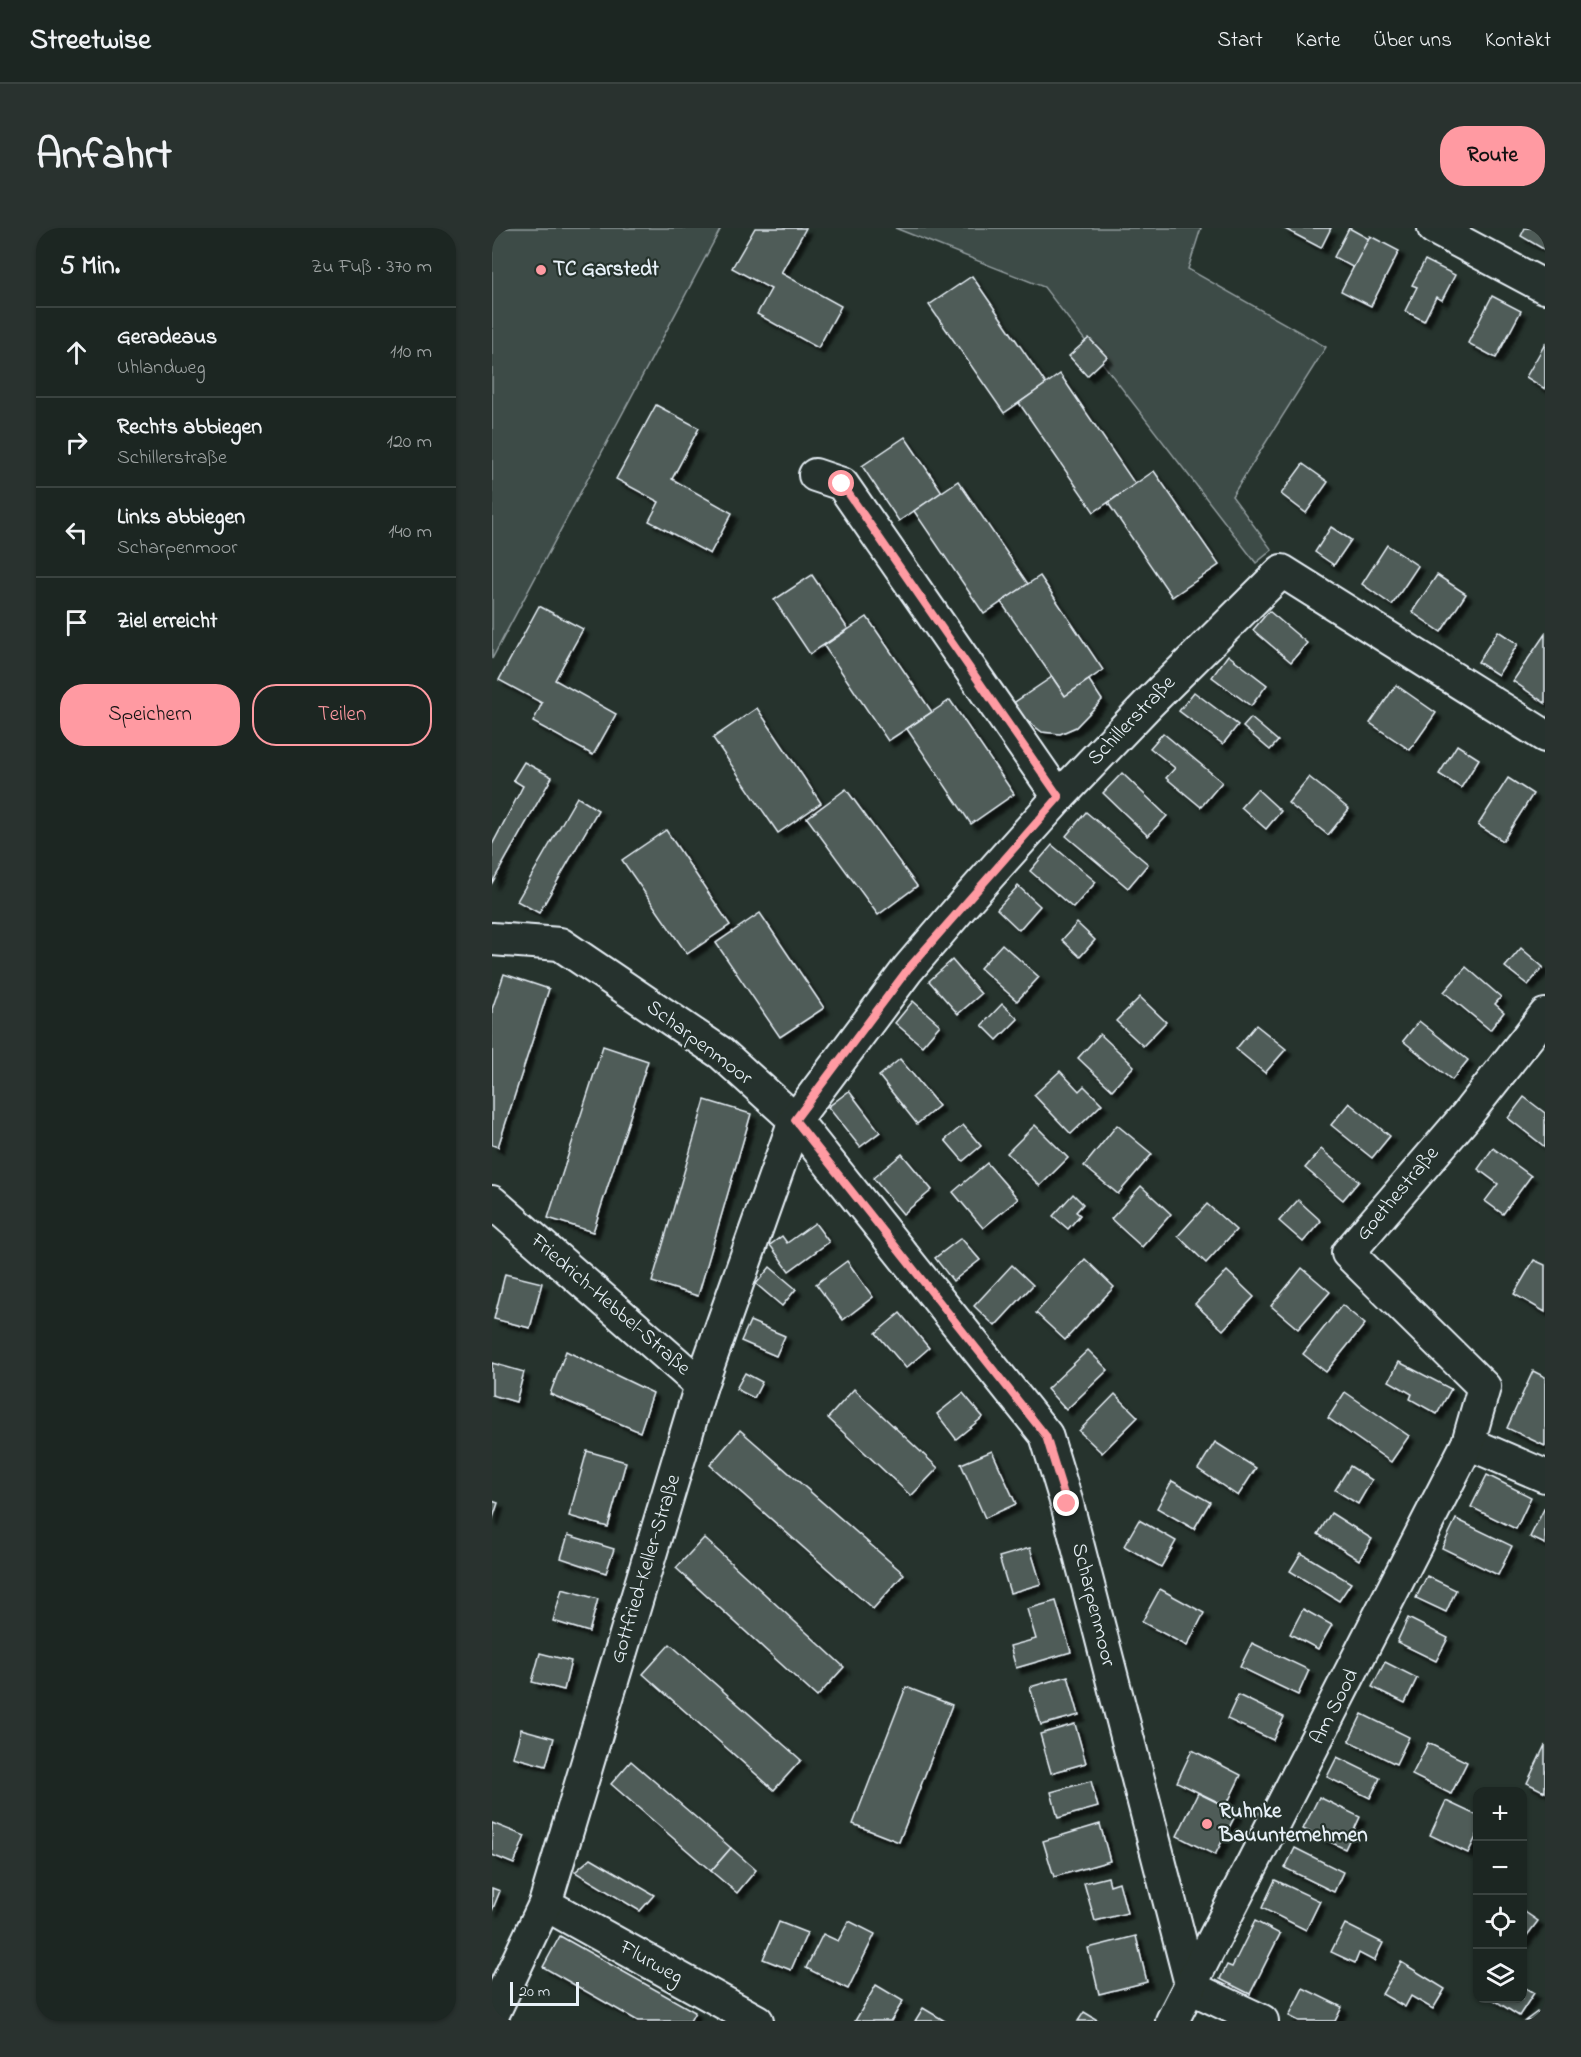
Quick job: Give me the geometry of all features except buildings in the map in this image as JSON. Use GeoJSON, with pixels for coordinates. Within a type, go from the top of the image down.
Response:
{"type":"FeatureCollection","features":[{"type":"Feature","properties":{"kind":"street"},"geometry":{"type":"LineString","coordinates":[[1434,228],[1545,287]]}},
{"type":"Feature","properties":{"kind":"street"},"geometry":{"type":"LineString","coordinates":[[815,475],[842,484],[1059,797]]}},
{"type":"Feature","properties":{"kind":"street","name":"Schillerstraße"},"geometry":{"type":"LineString","coordinates":[[795,1120],[908,969],[1059,797],[1148,704],[1282,571],[1545,736]]}},
{"type":"Feature","properties":{"kind":"street","name":"Scharpenmoor"},"geometry":{"type":"LineString","coordinates":[[492,939],[560,944],[720,1053],[795,1120],[1046,1436],[1067,1504],[1192,1988]]}},
{"type":"Feature","properties":{"kind":"street","name":"Goethestraße"},"geometry":{"type":"LineString","coordinates":[[1484,1387],[1348,1253],[1465,1117],[1545,1015]]}},
{"type":"Feature","properties":{"kind":"street","name":"Gottfried-Keller-Straße"},"geometry":{"type":"LineString","coordinates":[[492,2016],[545,1904],[701,1385],[795,1120]]}},
{"type":"Feature","properties":{"kind":"street","name":"Friedrich-Hebbel-Straße"},"geometry":{"type":"LineString","coordinates":[[492,1202],[701,1385]]}},
{"type":"Feature","properties":{"kind":"street","name":"Am Sood"},"geometry":{"type":"LineString","coordinates":[[1172,2021],[1192,1988],[1468,1443],[1484,1387]]}},
{"type":"Feature","properties":{"kind":"street"},"geometry":{"type":"LineString","coordinates":[[1468,1443],[1545,1476]]}},
{"type":"Feature","properties":{"kind":"street","name":"Flurweg"},"geometry":{"type":"LineString","coordinates":[[545,1904],[757,2021]]}},
{"type":"Feature","properties":{"kind":"street"},"geometry":{"type":"LineString","coordinates":[[1192,1988],[1262,2021]]}},
{"type":"Feature","properties":{"kind":"shaded area"},"geometry":{"type":"Polygon","coordinates":[[[492,228],[721,228],[492,659],[492,228]]]}},
{"type":"Feature","properties":{"kind":"shaded area"},"geometry":{"type":"Polygon","coordinates":[[[895,228],[1201,228],[1188,269],[1326,347],[1232,496],[1272,550],[1256,563],[1044,287],[895,228]]]}},
{"type":"Feature","properties":{"kind":"place","name":"TC Garstedt"},"geometry":{"type":"Point","coordinates":[541,270]}},
{"type":"Feature","properties":{"kind":"place","name":"Ruhnke Bauunternehmen"},"geometry":{"type":"Point","coordinates":[1207,1824]}},
{"type":"Feature","properties":{"kind":"route"},"geometry":{"type":"LineString","coordinates":[[842,484],[1059,797],[908,969],[795,1120],[1046,1436],[1067,1504]]}}]}
